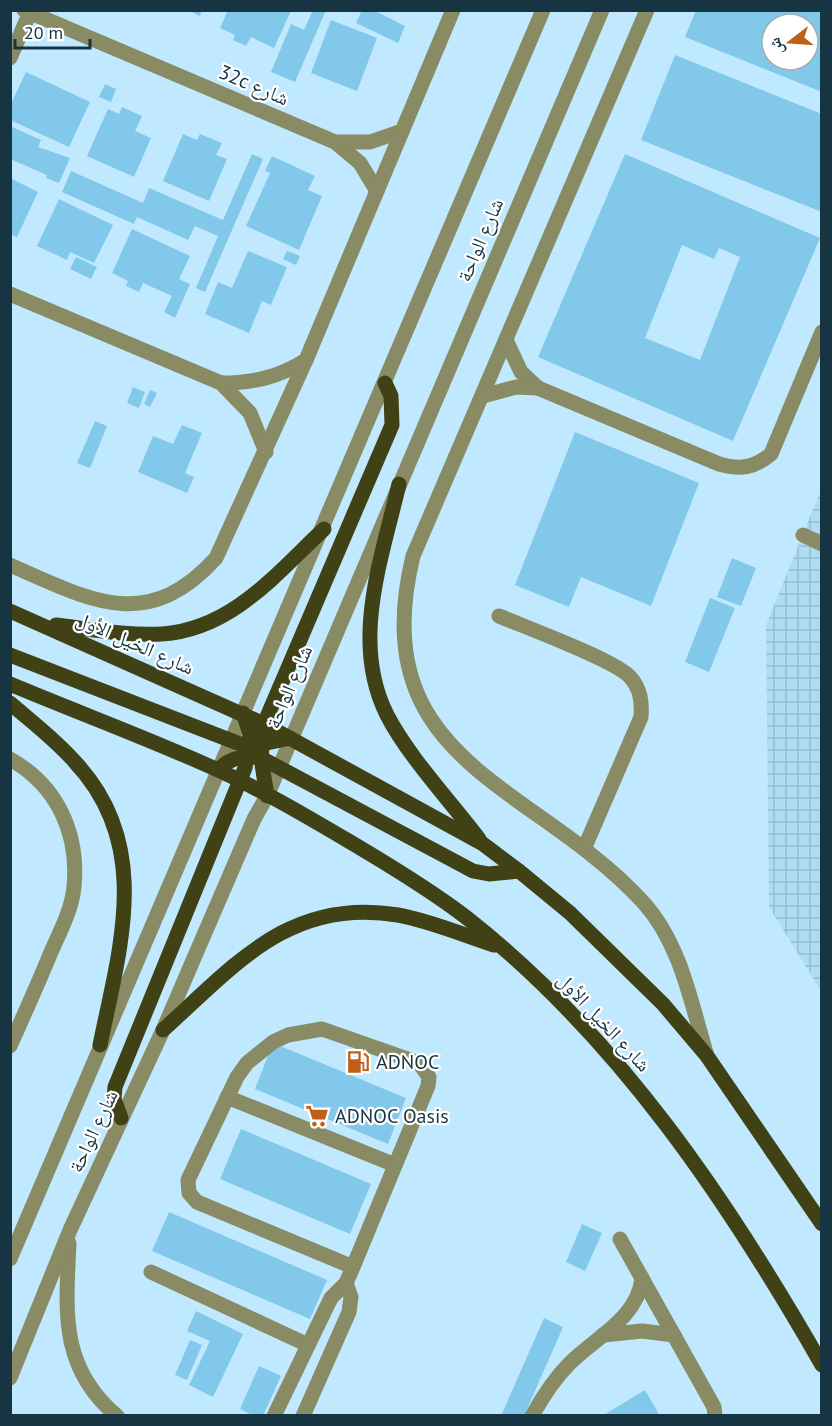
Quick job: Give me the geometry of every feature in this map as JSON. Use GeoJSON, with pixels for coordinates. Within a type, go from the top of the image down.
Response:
{"type":"FeatureCollection","features":[{"type":"Feature","properties":{"kind":"main road"},"geometry":{"type":"LineString","coordinates":[[121,1118],[114,1099],[115,1087],[240,781],[256,751],[264,724],[392,425],[391,396],[385,383]]}},
{"type":"Feature","properties":{"kind":"main road"},"geometry":{"type":"LineString","coordinates":[[399,484],[369,628],[370,660],[377,692],[399,736],[483,844]]}},
{"type":"Feature","properties":{"kind":"main road"},"geometry":{"type":"LineString","coordinates":[[44,624],[161,634],[187,630],[213,622],[237,609],[258,592],[324,529]]}},
{"type":"Feature","properties":{"kind":"main road","name":"شارع الخيل الأول"},"geometry":{"type":"LineString","coordinates":[[10,611],[44,624],[243,714],[290,738]]}},
{"type":"Feature","properties":{"kind":"main road"},"geometry":{"type":"LineString","coordinates":[[10,655],[256,751],[278,766],[473,871],[489,874],[519,872]]}},
{"type":"Feature","properties":{"kind":"main road"},"geometry":{"type":"LineString","coordinates":[[10,684],[218,770],[232,759],[290,738],[483,844],[570,914],[663,1004],[707,1056],[822,1224]]}},
{"type":"Feature","properties":{"kind":"main road"},"geometry":{"type":"LineString","coordinates":[[10,703],[76,762],[98,792],[121,848],[126,878],[126,908],[100,1045]]}},
{"type":"Feature","properties":{"kind":"main road"},"geometry":{"type":"LineString","coordinates":[[243,714],[248,723],[267,796]]}},
{"type":"Feature","properties":{"kind":"main road","name":"شارع الخيل الأول"},"geometry":{"type":"LineString","coordinates":[[218,770],[267,796],[425,889],[503,948],[579,1023],[635,1084],[686,1150],[746,1238],[822,1365]]}},
{"type":"Feature","properties":{"kind":"main road"},"geometry":{"type":"LineString","coordinates":[[163,1030],[257,946],[283,931],[310,920],[340,914],[370,912],[400,915],[503,948]]}},
{"type":"Feature","properties":{"kind":"street"},"geometry":{"type":"LineString","coordinates":[[10,565],[75,594],[100,602],[126,604],[152,602],[176,593],[197,579],[216,558],[306,360],[453,10]]}},
{"type":"Feature","properties":{"kind":"street","name":"شارع الواحة"},"geometry":{"type":"LineString","coordinates":[[10,1259],[218,770],[324,529],[543,10]]}},
{"type":"Feature","properties":{"kind":"street","name":"شارع الواحة"},"geometry":{"type":"LineString","coordinates":[[10,1378],[70,1230],[163,1030],[254,819],[267,796],[602,10]]}},
{"type":"Feature","properties":{"kind":"street"},"geometry":{"type":"LineString","coordinates":[[647,10],[413,556],[405,587],[403,620],[406,652],[414,683],[425,708],[456,753],[584,849],[643,902],[659,923],[682,971],[707,1056]]}},
{"type":"Feature","properties":{"kind":"street"},"geometry":{"type":"LineString","coordinates":[[10,58],[28,11]]}},
{"type":"Feature","properties":{"kind":"street","name":"32c شارع"},"geometry":{"type":"LineString","coordinates":[[28,11],[335,142],[360,164],[377,191]]}},
{"type":"Feature","properties":{"kind":"street","name":"32c شارع"},"geometry":{"type":"LineString","coordinates":[[335,142],[370,142],[402,131]]}},
{"type":"Feature","properties":{"kind":"street"},"geometry":{"type":"LineString","coordinates":[[10,294],[221,383],[244,383],[266,379],[306,360]]}},
{"type":"Feature","properties":{"kind":"street"},"geometry":{"type":"LineString","coordinates":[[483,396],[516,387],[538,388],[719,464],[746,468],[760,464],[771,454],[822,332]]}},
{"type":"Feature","properties":{"kind":"street"},"geometry":{"type":"LineString","coordinates":[[506,340],[521,372],[538,388]]}},
{"type":"Feature","properties":{"kind":"street"},"geometry":{"type":"LineString","coordinates":[[221,383],[250,413],[266,452]]}},
{"type":"Feature","properties":{"kind":"street"},"geometry":{"type":"LineString","coordinates":[[803,535],[822,544]]}},
{"type":"Feature","properties":{"kind":"street"},"geometry":{"type":"LineString","coordinates":[[499,616],[620,668],[638,689],[642,703],[641,717],[584,849]]}},
{"type":"Feature","properties":{"kind":"street"},"geometry":{"type":"LineString","coordinates":[[10,759],[39,780],[60,806],[74,848],[74,889],[57,940],[10,1046]]}},
{"type":"Feature","properties":{"kind":"street"},"geometry":{"type":"LineString","coordinates":[[274,1416],[334,1294],[346,1283],[353,1267],[428,1086],[426,1069],[419,1063],[322,1029],[288,1035],[259,1052],[237,1077],[188,1180],[192,1198],[353,1267]]}},
{"type":"Feature","properties":{"kind":"street"},"geometry":{"type":"LineString","coordinates":[[227,1097],[395,1165]]}},
{"type":"Feature","properties":{"kind":"street"},"geometry":{"type":"LineString","coordinates":[[70,1230],[66,1313],[70,1346],[82,1376],[102,1403],[117,1416]]}},
{"type":"Feature","properties":{"kind":"street"},"geometry":{"type":"LineString","coordinates":[[620,1239],[719,1413]]}},
{"type":"Feature","properties":{"kind":"street"},"geometry":{"type":"LineString","coordinates":[[151,1272],[308,1345]]}},
{"type":"Feature","properties":{"kind":"street"},"geometry":{"type":"LineString","coordinates":[[532,1416],[559,1374],[632,1308],[641,1289],[642,1278]]}},
{"type":"Feature","properties":{"kind":"street"},"geometry":{"type":"LineString","coordinates":[[303,1416],[349,1312],[351,1297],[346,1283]]}},
{"type":"Feature","properties":{"kind":"street"},"geometry":{"type":"LineString","coordinates":[[602,1335],[642,1331],[674,1335]]}},
{"type":"Feature","properties":{"kind":"shaded area"},"geometry":{"type":"Polygon","coordinates":[[[821,490],[821,991],[769,907],[766,625],[821,490]]]}},
{"type":"Feature","properties":{"kind":"building"},"geometry":{"type":"Polygon","coordinates":[[[188,10],[202,10],[200,16],[188,10]]]}},
{"type":"Feature","properties":{"kind":"building"},"geometry":{"type":"Polygon","coordinates":[[[228,10],[291,11],[274,48],[251,37],[246,46],[233,40],[235,35],[220,28],[228,10]]]}},
{"type":"Feature","properties":{"kind":"building"},"geometry":{"type":"Polygon","coordinates":[[[313,10],[326,10],[295,82],[271,72],[291,24],[304,30],[313,10]]]}},
{"type":"Feature","properties":{"kind":"building"},"geometry":{"type":"Polygon","coordinates":[[[362,10],[373,10],[405,26],[398,43],[356,23],[362,10]]]}},
{"type":"Feature","properties":{"kind":"building"},"geometry":{"type":"Polygon","coordinates":[[[696,10],[822,10],[822,92],[772,72],[820,72],[820,12],[760,12],[760,67],[685,37],[696,10]]]}},
{"type":"Feature","properties":{"kind":"building"},"geometry":{"type":"Polygon","coordinates":[[[331,20],[377,38],[357,91],[311,73],[331,20]]]}},
{"type":"Feature","properties":{"kind":"building"},"geometry":{"type":"Polygon","coordinates":[[[675,55],[822,114],[822,212],[641,140],[675,55]]]}},
{"type":"Feature","properties":{"kind":"building"},"geometry":{"type":"Polygon","coordinates":[[[26,72],[90,102],[69,147],[10,120],[10,106],[26,72]]]}},
{"type":"Feature","properties":{"kind":"building"},"geometry":{"type":"Polygon","coordinates":[[[105,84],[116,89],[111,102],[99,97],[105,84]]]}},
{"type":"Feature","properties":{"kind":"building"},"geometry":{"type":"Polygon","coordinates":[[[122,107],[142,116],[135,131],[151,138],[134,177],[87,156],[108,109],[119,114],[122,107]]]}},
{"type":"Feature","properties":{"kind":"building"},"geometry":{"type":"Polygon","coordinates":[[[10,126],[41,140],[38,147],[70,158],[59,183],[46,178],[47,175],[10,159],[10,126]]]}},
{"type":"Feature","properties":{"kind":"building"},"geometry":{"type":"Polygon","coordinates":[[[183,134],[197,140],[200,134],[222,143],[216,155],[227,159],[209,201],[163,181],[183,134]]]}},
{"type":"Feature","properties":{"kind":"building"},"geometry":{"type":"Polygon","coordinates":[[[252,154],[263,159],[205,292],[196,288],[218,236],[195,226],[188,240],[137,217],[134,224],[62,192],[71,171],[143,203],[149,188],[223,220],[252,154]]]}},
{"type":"Feature","properties":{"kind":"building"},"geometry":{"type":"Polygon","coordinates":[[[625,154],[820,238],[733,441],[538,357],[625,154]],[[682,245],[645,338],[700,360],[740,257],[719,248],[714,259],[682,245]]]}},
{"type":"Feature","properties":{"kind":"building"},"geometry":{"type":"Polygon","coordinates":[[[272,156],[315,176],[308,190],[322,196],[299,250],[246,226],[270,173],[265,171],[272,156]]]}},
{"type":"Feature","properties":{"kind":"building"},"geometry":{"type":"Polygon","coordinates":[[[10,178],[38,192],[17,237],[10,234],[10,178]]]}},
{"type":"Feature","properties":{"kind":"building"},"geometry":{"type":"Polygon","coordinates":[[[59,199],[113,225],[94,263],[70,252],[67,260],[37,246],[59,199]]]}},
{"type":"Feature","properties":{"kind":"building"},"geometry":{"type":"Polygon","coordinates":[[[132,229],[190,256],[179,279],[190,284],[175,318],[164,312],[172,296],[143,283],[139,292],[126,286],[128,281],[112,273],[132,229]]]}},
{"type":"Feature","properties":{"kind":"building"},"geometry":{"type":"Polygon","coordinates":[[[248,251],[287,267],[271,305],[262,301],[249,333],[205,314],[218,282],[232,288],[248,251]]]}},
{"type":"Feature","properties":{"kind":"building"},"geometry":{"type":"Polygon","coordinates":[[[287,251],[300,256],[296,265],[283,259],[287,251]]]}},
{"type":"Feature","properties":{"kind":"building"},"geometry":{"type":"Polygon","coordinates":[[[76,257],[97,267],[91,279],[70,269],[76,257]]]}},
{"type":"Feature","properties":{"kind":"building"},"geometry":{"type":"Polygon","coordinates":[[[133,387],[145,392],[139,408],[127,403],[133,387]]]}},
{"type":"Feature","properties":{"kind":"building"},"geometry":{"type":"Polygon","coordinates":[[[150,390],[157,393],[150,407],[144,404],[150,390]]]}},
{"type":"Feature","properties":{"kind":"building"},"geometry":{"type":"Polygon","coordinates":[[[95,421],[107,426],[90,468],[77,463],[95,421]]]}},
{"type":"Feature","properties":{"kind":"building"},"geometry":{"type":"Polygon","coordinates":[[[182,425],[202,433],[185,473],[194,477],[187,493],[138,472],[153,436],[173,444],[182,425]]]}},
{"type":"Feature","properties":{"kind":"building"},"geometry":{"type":"Polygon","coordinates":[[[575,432],[699,483],[651,606],[581,577],[569,607],[515,585],[575,432]]]}},
{"type":"Feature","properties":{"kind":"building"},"geometry":{"type":"Polygon","coordinates":[[[732,558],[756,568],[741,606],[717,597],[732,558]]]}},
{"type":"Feature","properties":{"kind":"building"},"geometry":{"type":"Polygon","coordinates":[[[710,598],[735,608],[709,672],[685,662],[710,598]]]}},
{"type":"Feature","properties":{"kind":"building"},"geometry":{"type":"Polygon","coordinates":[[[273,1043],[406,1098],[388,1144],[255,1089],[273,1043]]]}},
{"type":"Feature","properties":{"kind":"building"},"geometry":{"type":"Polygon","coordinates":[[[241,1129],[371,1184],[350,1234],[220,1179],[241,1129]]]}},
{"type":"Feature","properties":{"kind":"building"},"geometry":{"type":"Polygon","coordinates":[[[169,1212],[327,1280],[310,1319],[152,1251],[169,1212]]]}},
{"type":"Feature","properties":{"kind":"building"},"geometry":{"type":"Polygon","coordinates":[[[582,1224],[602,1233],[585,1271],[566,1262],[582,1224]]]}},
{"type":"Feature","properties":{"kind":"building"},"geometry":{"type":"Polygon","coordinates":[[[196,1311],[243,1334],[213,1397],[189,1385],[210,1341],[187,1331],[196,1311]]]}},
{"type":"Feature","properties":{"kind":"building"},"geometry":{"type":"Polygon","coordinates":[[[544,1318],[563,1327],[524,1416],[501,1416],[544,1318]]]}},
{"type":"Feature","properties":{"kind":"building"},"geometry":{"type":"Polygon","coordinates":[[[190,1340],[202,1345],[187,1380],[175,1375],[190,1340]]]}},
{"type":"Feature","properties":{"kind":"building"},"geometry":{"type":"Polygon","coordinates":[[[259,1366],[281,1376],[263,1416],[254,1416],[240,1409],[259,1366]]]}},
{"type":"Feature","properties":{"kind":"building"},"geometry":{"type":"Polygon","coordinates":[[[645,1390],[660,1416],[602,1416],[645,1390]]]}},
{"type":"Feature","properties":{"kind":"place","name":"ADNOC"},"geometry":{"type":"Point","coordinates":[358,1062]}},
{"type":"Feature","properties":{"kind":"place","name":"ADNOC Oasis"},"geometry":{"type":"Point","coordinates":[317,1116]}}]}
